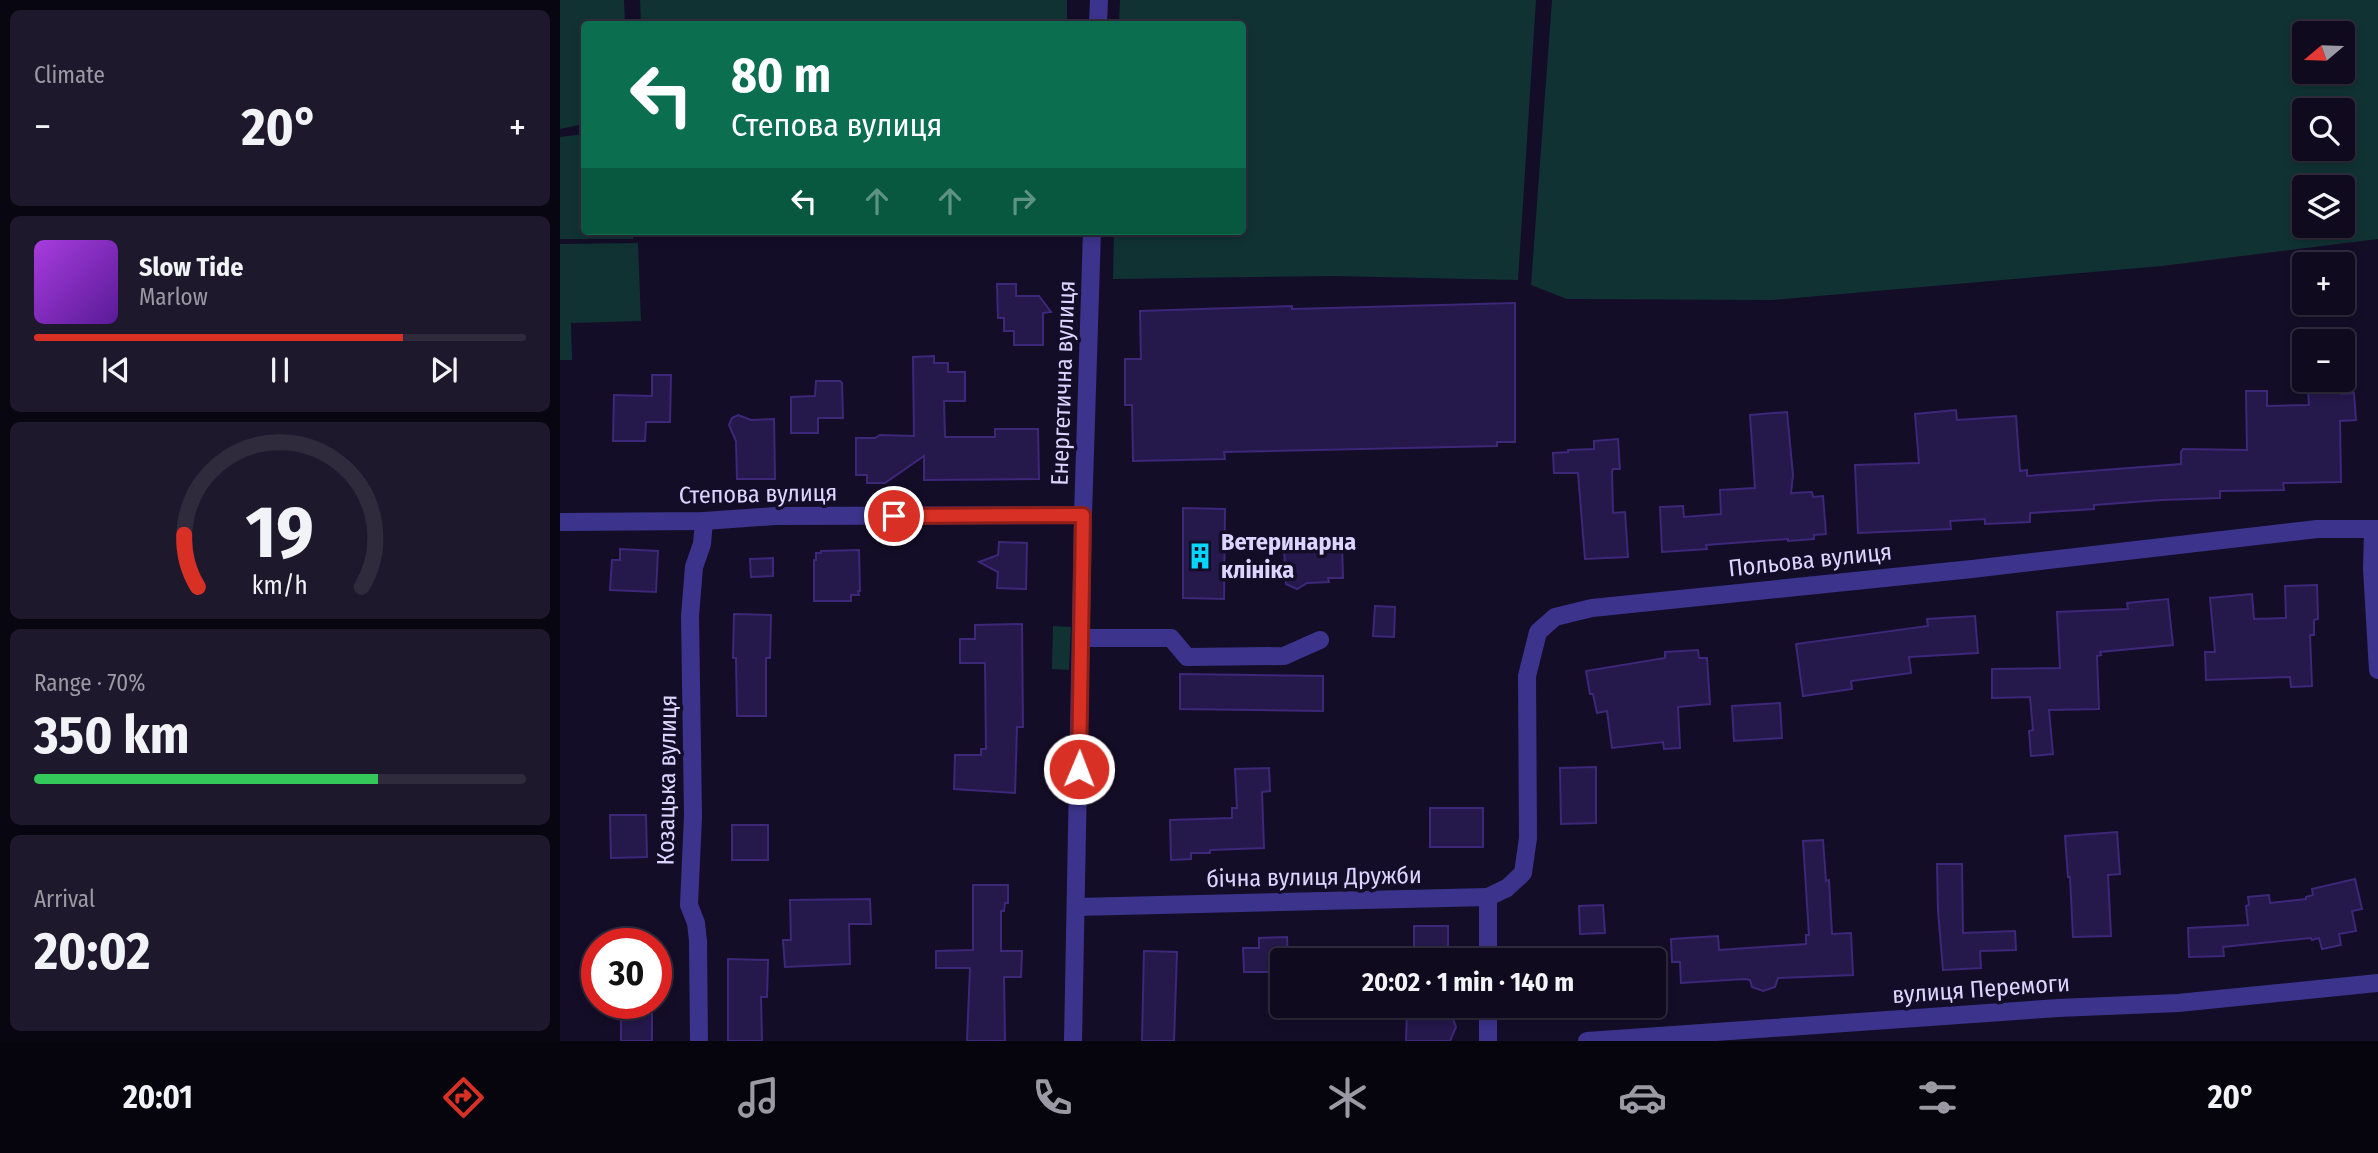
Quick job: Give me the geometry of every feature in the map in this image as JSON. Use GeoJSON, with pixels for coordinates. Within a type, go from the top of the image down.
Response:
{"type":"FeatureCollection","features":[{"type":"Feature","properties":{"kind":"street"},"geometry":{"type":"LineString","coordinates":[[1098,21],[1099,0]]}},
{"type":"Feature","properties":{"kind":"street","name":"Енергетична вулиця"},"geometry":{"type":"LineString","coordinates":[[1073,1041],[1083,515],[1092,235]]}},
{"type":"Feature","properties":{"kind":"street","name":"Степова вулиця"},"geometry":{"type":"LineString","coordinates":[[560,522],[704,521],[775,516],[1083,515]]}},
{"type":"Feature","properties":{"kind":"street","name":"Козацька вулиця"},"geometry":{"type":"LineString","coordinates":[[699,1041],[698,941],[696,923],[689,905],[693,816],[690,616],[694,567],[702,544],[704,521]]}},
{"type":"Feature","properties":{"kind":"street","name":"Польова вулиця"},"geometry":{"type":"LineString","coordinates":[[1488,897],[1507,888],[1523,873],[1528,838],[1527,677],[1538,632],[1555,617],[1592,608],[1972,569],[2317,529],[2376,530]]}},
{"type":"Feature","properties":{"kind":"street"},"geometry":{"type":"LineString","coordinates":[[2376,530],[2372,569],[2378,670]]}},
{"type":"Feature","properties":{"kind":"street"},"geometry":{"type":"LineString","coordinates":[[1081,638],[1171,638],[1187,657],[1284,656],[1320,640]]}},
{"type":"Feature","properties":{"kind":"street"},"geometry":{"type":"LineString","coordinates":[[1488,897],[1488,948]]}},
{"type":"Feature","properties":{"kind":"street","name":"бічна вулиця Дружби"},"geometry":{"type":"LineString","coordinates":[[1077,907],[1488,897]]}},
{"type":"Feature","properties":{"kind":"street","name":"вулиця Перемоги"},"geometry":{"type":"LineString","coordinates":[[1587,1041],[2059,1008],[2178,1003],[2378,983]]}},
{"type":"Feature","properties":{"kind":"street"},"geometry":{"type":"LineString","coordinates":[[1488,1018],[1488,1041]]}},
{"type":"Feature","properties":{"kind":"green space"},"geometry":{"type":"Polygon","coordinates":[[[560,0],[624,0],[625,21],[581,21],[581,125],[560,129],[560,0]]]}},
{"type":"Feature","properties":{"kind":"green space"},"geometry":{"type":"Polygon","coordinates":[[[640,0],[1067,0],[1067,21],[641,21],[640,0]]]}},
{"type":"Feature","properties":{"kind":"green space"},"geometry":{"type":"Polygon","coordinates":[[[1120,0],[1536,0],[1518,280],[1334,276],[1113,279],[1114,235],[1246,235],[1246,21],[1119,21],[1120,0]]]}},
{"type":"Feature","properties":{"kind":"green space"},"geometry":{"type":"Polygon","coordinates":[[[1552,0],[2378,0],[2378,239],[2162,266],[1772,300],[1567,299],[1531,285],[1552,0]]]}},
{"type":"Feature","properties":{"kind":"green space"},"geometry":{"type":"Polygon","coordinates":[[[581,134],[581,235],[633,235],[633,239],[560,239],[560,137],[581,134]]]}},
{"type":"Feature","properties":{"kind":"green space"},"geometry":{"type":"Polygon","coordinates":[[[638,243],[641,321],[571,323],[572,360],[560,360],[560,244],[638,243]]]}},
{"type":"Feature","properties":{"kind":"green space"},"geometry":{"type":"Polygon","coordinates":[[[1053,626],[1071,627],[1069,670],[1052,669],[1053,626]]]}},
{"type":"Feature","properties":{"kind":"building"},"geometry":{"type":"Polygon","coordinates":[[[997,284],[1016,284],[1016,296],[1039,296],[1051,312],[1043,313],[1043,345],[1014,345],[1014,331],[1004,331],[1004,318],[998,318],[997,284]]]}},
{"type":"Feature","properties":{"kind":"building"},"geometry":{"type":"Polygon","coordinates":[[[1515,303],[1515,442],[1497,442],[1497,446],[1224,452],[1225,459],[1133,461],[1132,405],[1125,405],[1125,359],[1141,359],[1140,311],[1515,303]]]}},
{"type":"Feature","properties":{"kind":"building"},"geometry":{"type":"Polygon","coordinates":[[[934,356],[934,363],[948,363],[948,372],[965,372],[965,401],[944,401],[945,437],[995,437],[995,429],[1038,429],[1039,479],[924,480],[924,456],[885,483],[867,483],[867,475],[856,475],[856,438],[875,438],[880,435],[914,436],[913,357],[934,356]]]}},
{"type":"Feature","properties":{"kind":"building"},"geometry":{"type":"Polygon","coordinates":[[[652,375],[671,375],[670,422],[646,422],[645,441],[613,441],[614,395],[652,396],[652,375]]]}},
{"type":"Feature","properties":{"kind":"building"},"geometry":{"type":"Polygon","coordinates":[[[816,381],[842,383],[843,418],[818,418],[818,433],[791,433],[791,397],[815,396],[816,381]]]}},
{"type":"Feature","properties":{"kind":"building"},"geometry":{"type":"Polygon","coordinates":[[[2246,391],[2267,391],[2267,406],[2309,405],[2308,392],[2354,393],[2356,420],[2340,421],[2341,482],[2283,483],[2284,490],[2220,491],[2220,498],[2094,505],[2094,509],[2030,513],[2030,522],[1985,524],[1985,519],[1950,521],[1951,529],[1858,533],[1855,465],[1919,463],[1915,414],[1956,410],[1957,420],[2016,416],[2020,471],[2027,470],[2027,476],[2181,464],[2183,449],[2247,450],[2246,391]]]}},
{"type":"Feature","properties":{"kind":"building"},"geometry":{"type":"Polygon","coordinates":[[[1787,412],[1793,475],[1791,493],[1812,492],[1813,497],[1823,496],[1826,534],[1814,535],[1814,539],[1706,545],[1707,549],[1662,552],[1660,507],[1683,506],[1684,517],[1721,514],[1720,490],[1755,488],[1750,415],[1787,412]]]}},
{"type":"Feature","properties":{"kind":"building"},"geometry":{"type":"Polygon","coordinates":[[[738,415],[751,420],[774,419],[775,479],[737,479],[736,441],[729,425],[732,418],[738,415]]]}},
{"type":"Feature","properties":{"kind":"building"},"geometry":{"type":"Polygon","coordinates":[[[1618,439],[1620,469],[1613,469],[1612,472],[1613,513],[1625,512],[1628,557],[1585,559],[1578,473],[1554,473],[1553,453],[1594,449],[1594,441],[1618,439]]]}},
{"type":"Feature","properties":{"kind":"building","name":"Ветеринарна клініка"},"geometry":{"type":"Polygon","coordinates":[[[1183,508],[1225,509],[1224,599],[1183,598],[1183,508]]]}},
{"type":"Feature","properties":{"kind":"building"},"geometry":{"type":"Polygon","coordinates":[[[999,542],[1027,543],[1026,589],[997,588],[998,572],[979,562],[998,555],[999,542]]]}},
{"type":"Feature","properties":{"kind":"building"},"geometry":{"type":"Polygon","coordinates":[[[1342,545],[1343,578],[1307,583],[1297,589],[1286,584],[1284,549],[1342,545]]]}},
{"type":"Feature","properties":{"kind":"building"},"geometry":{"type":"Polygon","coordinates":[[[620,549],[658,551],[656,592],[610,590],[612,560],[620,560],[620,549]]]}},
{"type":"Feature","properties":{"kind":"building"},"geometry":{"type":"Polygon","coordinates":[[[859,550],[859,595],[851,595],[851,601],[814,601],[816,553],[859,550]]]}},
{"type":"Feature","properties":{"kind":"building"},"geometry":{"type":"Polygon","coordinates":[[[773,558],[773,576],[751,577],[750,559],[773,558]]]}},
{"type":"Feature","properties":{"kind":"building"},"geometry":{"type":"Polygon","coordinates":[[[2317,585],[2318,619],[2314,620],[2314,635],[2310,635],[2312,686],[2291,687],[2290,677],[2206,680],[2205,652],[2215,652],[2210,598],[2252,594],[2254,619],[2286,618],[2285,586],[2317,585]]]}},
{"type":"Feature","properties":{"kind":"building"},"geometry":{"type":"Polygon","coordinates":[[[2168,599],[2173,645],[2100,652],[2101,655],[2097,656],[2099,709],[2049,710],[2053,754],[2031,756],[2029,731],[2033,730],[2030,697],[1992,698],[1992,669],[2060,668],[2057,612],[2128,609],[2127,603],[2168,599]]]}},
{"type":"Feature","properties":{"kind":"building"},"geometry":{"type":"Polygon","coordinates":[[[1375,606],[1395,607],[1394,637],[1373,636],[1375,606]]]}},
{"type":"Feature","properties":{"kind":"building"},"geometry":{"type":"Polygon","coordinates":[[[734,614],[771,615],[770,658],[766,658],[766,716],[737,716],[736,658],[733,658],[734,614]]]}},
{"type":"Feature","properties":{"kind":"building"},"geometry":{"type":"Polygon","coordinates":[[[1975,616],[1978,653],[1909,657],[1911,673],[1851,681],[1852,689],[1803,696],[1796,644],[1928,626],[1927,619],[1975,616]]]}},
{"type":"Feature","properties":{"kind":"building"},"geometry":{"type":"Polygon","coordinates":[[[1022,624],[1023,727],[1017,727],[1015,793],[954,789],[955,755],[981,755],[981,749],[986,749],[985,663],[960,663],[960,639],[975,639],[975,625],[1022,624]]]}},
{"type":"Feature","properties":{"kind":"building"},"geometry":{"type":"Polygon","coordinates":[[[1698,650],[1699,658],[1707,658],[1710,704],[1678,707],[1680,748],[1664,749],[1663,742],[1612,748],[1607,711],[1597,713],[1586,671],[1665,658],[1665,652],[1698,650]]]}},
{"type":"Feature","properties":{"kind":"building"},"geometry":{"type":"Polygon","coordinates":[[[1180,674],[1323,676],[1323,711],[1180,709],[1180,674]]]}},
{"type":"Feature","properties":{"kind":"building"},"geometry":{"type":"Polygon","coordinates":[[[1780,703],[1782,738],[1734,741],[1732,706],[1780,703]]]}},
{"type":"Feature","properties":{"kind":"building"},"geometry":{"type":"Polygon","coordinates":[[[1596,767],[1596,823],[1561,824],[1560,768],[1596,767]]]}},
{"type":"Feature","properties":{"kind":"building"},"geometry":{"type":"Polygon","coordinates":[[[1269,768],[1270,791],[1262,792],[1264,848],[1210,850],[1210,853],[1191,853],[1191,859],[1171,860],[1170,820],[1232,818],[1232,808],[1237,808],[1235,769],[1269,768]]]}},
{"type":"Feature","properties":{"kind":"building"},"geometry":{"type":"Polygon","coordinates":[[[1430,808],[1483,808],[1483,847],[1430,847],[1430,808]]]}},
{"type":"Feature","properties":{"kind":"building"},"geometry":{"type":"Polygon","coordinates":[[[610,815],[646,815],[647,857],[611,858],[610,815]]]}},
{"type":"Feature","properties":{"kind":"building"},"geometry":{"type":"Polygon","coordinates":[[[732,825],[768,825],[768,860],[732,860],[732,825]]]}},
{"type":"Feature","properties":{"kind":"building"},"geometry":{"type":"Polygon","coordinates":[[[2117,832],[2120,874],[2108,875],[2111,936],[2073,937],[2065,836],[2117,832]]]}},
{"type":"Feature","properties":{"kind":"building"},"geometry":{"type":"Polygon","coordinates":[[[1823,840],[1826,881],[1829,880],[1832,934],[1851,933],[1853,975],[1778,978],[1775,987],[1763,991],[1752,987],[1750,980],[1744,979],[1681,983],[1680,962],[1672,962],[1671,939],[1718,936],[1719,950],[1806,944],[1806,935],[1809,935],[1803,841],[1823,840]]]}},
{"type":"Feature","properties":{"kind":"building"},"geometry":{"type":"Polygon","coordinates":[[[1937,864],[1962,864],[1963,933],[2015,931],[2016,950],[1980,951],[1981,968],[1943,970],[1937,864]]]}},
{"type":"Feature","properties":{"kind":"building"},"geometry":{"type":"Polygon","coordinates":[[[2355,879],[2362,909],[2352,911],[2356,931],[2339,934],[2341,945],[2322,949],[2319,938],[2311,938],[2223,947],[2224,956],[2189,957],[2188,928],[2248,925],[2248,897],[2269,895],[2270,903],[2306,899],[2313,895],[2312,889],[2355,879]]]}},
{"type":"Feature","properties":{"kind":"building"},"geometry":{"type":"Polygon","coordinates":[[[973,885],[1008,885],[1008,903],[1005,903],[1004,911],[1001,911],[1001,951],[1022,951],[1021,977],[1004,977],[1005,1041],[967,1041],[970,968],[936,968],[936,951],[973,950],[973,885]]]}},
{"type":"Feature","properties":{"kind":"building"},"geometry":{"type":"Polygon","coordinates":[[[870,899],[871,924],[849,924],[850,964],[785,967],[783,940],[791,940],[790,900],[870,899]]]}},
{"type":"Feature","properties":{"kind":"building"},"geometry":{"type":"Polygon","coordinates":[[[1603,905],[1605,933],[1580,934],[1579,906],[1603,905]]]}},
{"type":"Feature","properties":{"kind":"building"},"geometry":{"type":"Polygon","coordinates":[[[1414,926],[1448,926],[1448,948],[1414,947],[1414,926]]]}},
{"type":"Feature","properties":{"kind":"building"},"geometry":{"type":"Polygon","coordinates":[[[1287,937],[1287,948],[1270,948],[1270,972],[1244,972],[1243,948],[1259,948],[1259,938],[1287,937]]]}},
{"type":"Feature","properties":{"kind":"building"},"geometry":{"type":"Polygon","coordinates":[[[1144,951],[1177,952],[1174,1041],[1142,1041],[1144,951]]]}},
{"type":"Feature","properties":{"kind":"building"},"geometry":{"type":"Polygon","coordinates":[[[728,959],[768,960],[767,997],[761,997],[762,1041],[728,1041],[728,959]]]}},
{"type":"Feature","properties":{"kind":"building"},"geometry":{"type":"Polygon","coordinates":[[[1407,1018],[1453,1018],[1456,1027],[1450,1041],[1406,1041],[1407,1018]]]}},
{"type":"Feature","properties":{"kind":"building"},"geometry":{"type":"Polygon","coordinates":[[[621,1019],[652,1019],[652,1041],[621,1041],[621,1019]]]}},
{"type":"Feature","properties":{"kind":"place","name":"Ветеринарна клініка"},"geometry":{"type":"Point","coordinates":[1200,556]}},
{"type":"Feature","properties":{"kind":"route"},"geometry":{"type":"LineString","coordinates":[[894,516],[1083,515],[1079,769]]}}]}
